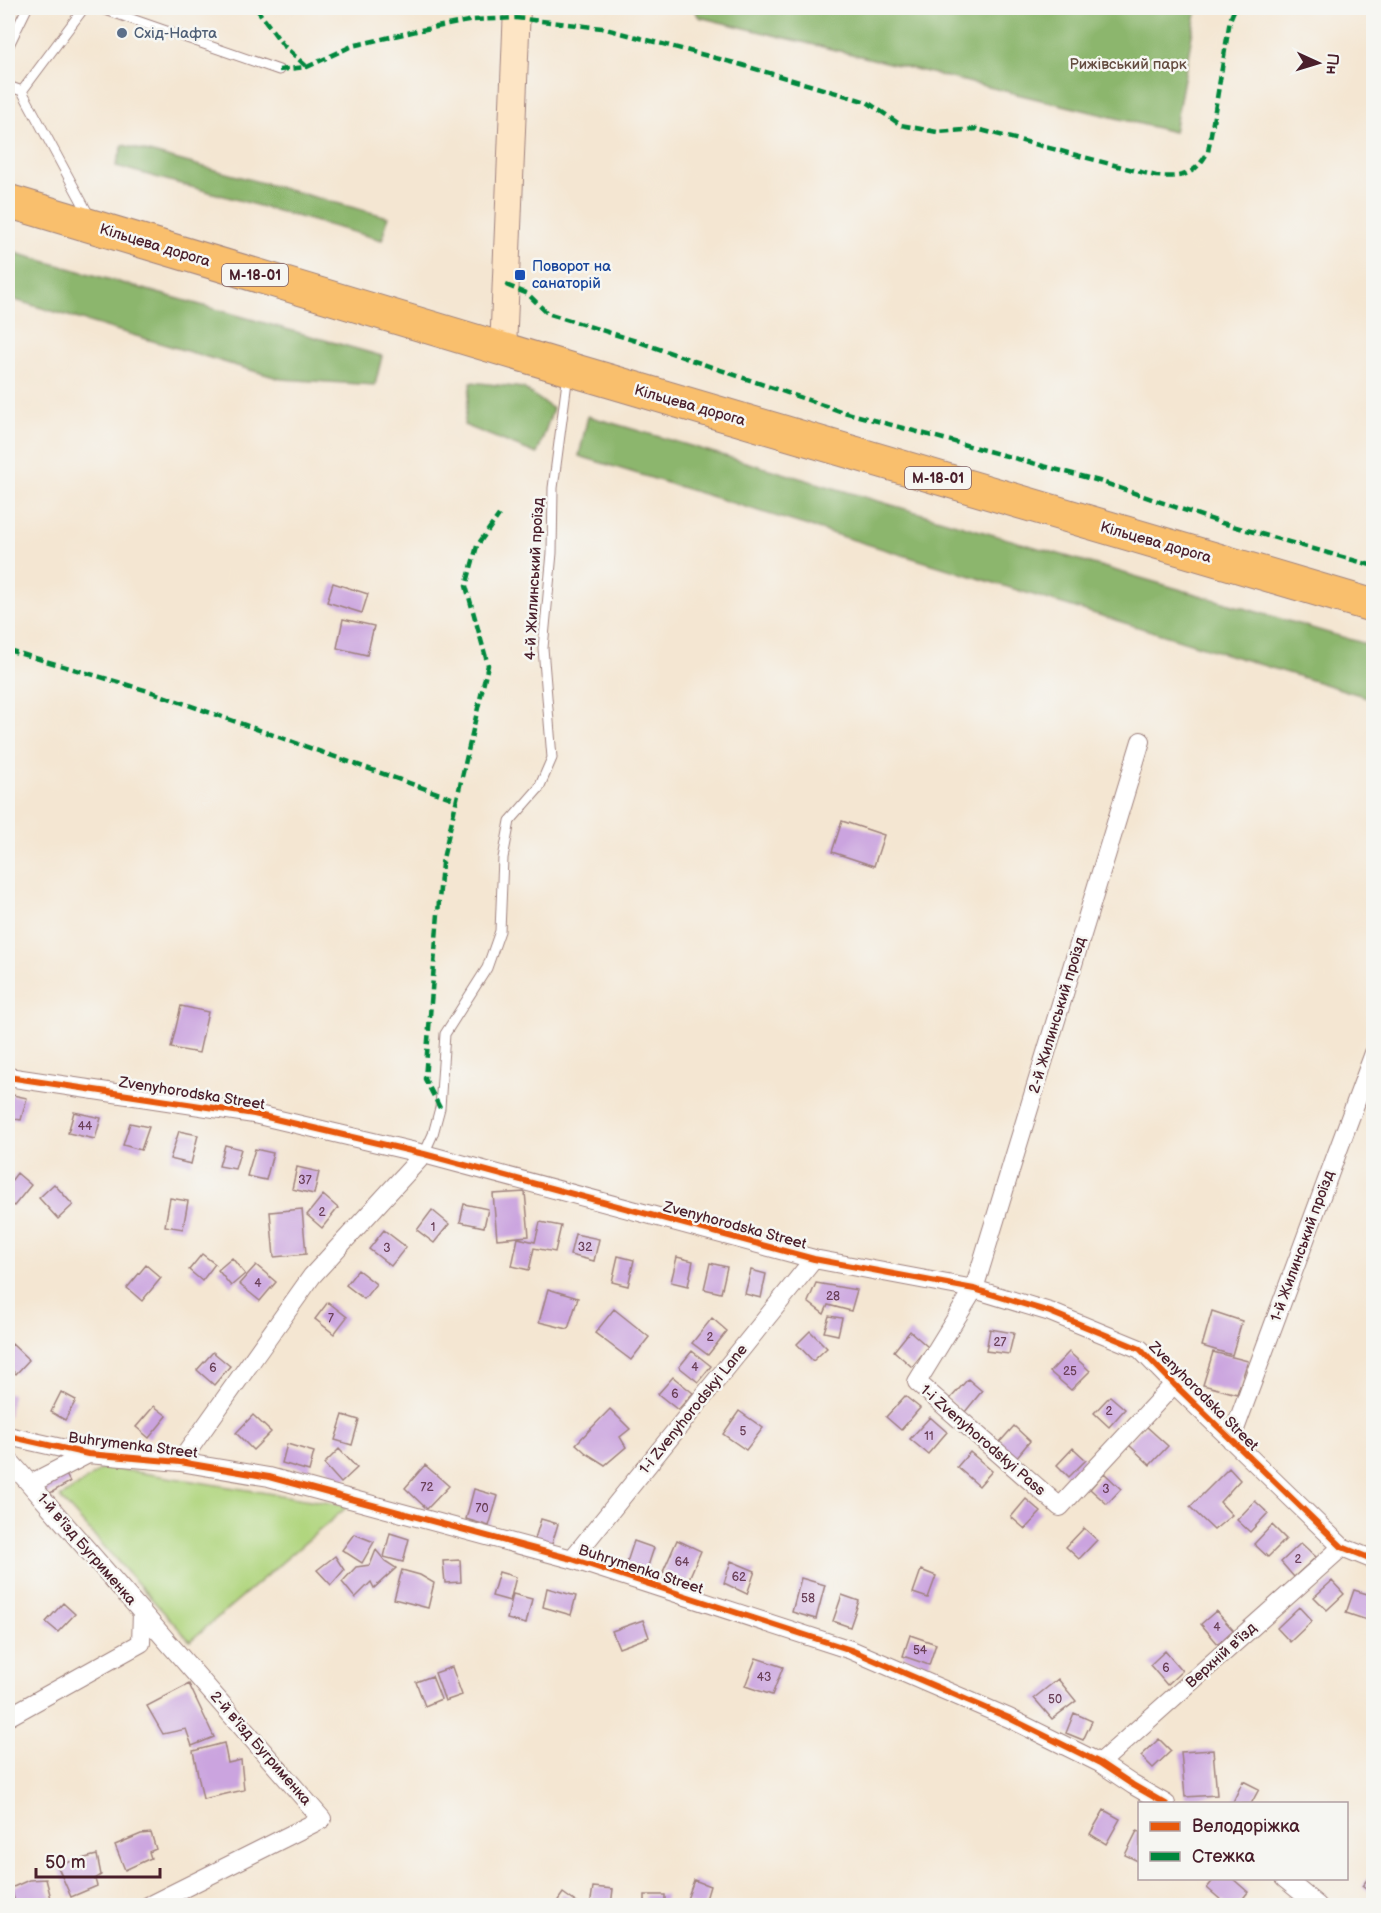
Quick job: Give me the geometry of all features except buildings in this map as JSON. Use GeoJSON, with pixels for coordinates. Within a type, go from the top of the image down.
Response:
{"type":"FeatureCollection","features":[{"type":"Feature","properties":{"kind":"highway","name":"Кільцева дорога"},"geometry":{"type":"LineString","coordinates":[[8,201],[503,350],[1374,606]]}},
{"type":"Feature","properties":{"kind":"street"},"geometry":{"type":"LineString","coordinates":[[503,350],[517,8]]}},
{"type":"Feature","properties":{"kind":"street","name":"2-й Жилинський проїзд"},"geometry":{"type":"LineString","coordinates":[[974,1289],[1141,741]]}},
{"type":"Feature","properties":{"kind":"street","name":"1-й Жилинський проїзд"},"geometry":{"type":"LineString","coordinates":[[1231,1440],[1374,1053]]}},
{"type":"Feature","properties":{"kind":"street","name":"Zvenyhorodska Street"},"geometry":{"type":"LineString","coordinates":[[8,1077],[254,1114],[424,1154],[814,1259],[974,1289],[1050,1312],[1140,1348],[1342,1547],[1374,1560]]}},
{"type":"Feature","properties":{"kind":"street"},"geometry":{"type":"LineString","coordinates":[[180,1462],[312,1276],[424,1154]]}},
{"type":"Feature","properties":{"kind":"street","name":"1-i Zvenyhorodskyi Lane"},"geometry":{"type":"LineString","coordinates":[[572,1559],[814,1259]]}},
{"type":"Feature","properties":{"kind":"street","name":"1-i Zvenyhorodskyi Pass"},"geometry":{"type":"LineString","coordinates":[[974,1289],[917,1382],[1060,1507],[1174,1384]]}},
{"type":"Feature","properties":{"kind":"street","name":"Buhrymenka Street"},"geometry":{"type":"LineString","coordinates":[[8,1436],[88,1454],[180,1462],[269,1477],[572,1559],[851,1650],[1009,1718],[1100,1763],[1164,1802]]}},
{"type":"Feature","properties":{"kind":"street"},"geometry":{"type":"LineString","coordinates":[[30,1484],[88,1454]]}},
{"type":"Feature","properties":{"kind":"street","name":"1-й в'їзд Бугрименка"},"geometry":{"type":"LineString","coordinates":[[8,1459],[142,1612],[141,1643],[8,1717]]}},
{"type":"Feature","properties":{"kind":"street","name":"Верхній в'їзд"},"geometry":{"type":"LineString","coordinates":[[1100,1763],[1342,1547]]}},
{"type":"Feature","properties":{"kind":"street","name":"2-й в'їзд Бугрименка"},"geometry":{"type":"LineString","coordinates":[[142,1612],[322,1819],[148,1905]]}},
{"type":"Feature","properties":{"kind":"street"},"geometry":{"type":"LineString","coordinates":[[1287,1880],[1318,1905]]}},
{"type":"Feature","properties":{"kind":"lane"},"geometry":{"type":"LineString","coordinates":[[8,47],[27,8]]}},
{"type":"Feature","properties":{"kind":"lane"},"geometry":{"type":"LineString","coordinates":[[22,91],[84,8]]}},
{"type":"Feature","properties":{"kind":"lane"},"geometry":{"type":"LineString","coordinates":[[100,8],[279,70]]}},
{"type":"Feature","properties":{"kind":"lane"},"geometry":{"type":"LineString","coordinates":[[8,86],[22,91],[95,227]]}},
{"type":"Feature","properties":{"kind":"lane","name":"4-й Жилинський проїзд"},"geometry":{"type":"LineString","coordinates":[[424,1154],[433,1134],[440,1108],[445,1034],[487,968],[500,931],[503,858],[510,821],[539,788],[552,758],[543,648],[552,553],[553,488],[569,369]]}},
{"type":"Feature","properties":{"kind":"green space","name":"Рижівський парк"},"geometry":{"type":"Polygon","coordinates":[[[693,8],[1197,8],[1174,132],[699,17],[693,8]]]}},
{"type":"Feature","properties":{"kind":"green space"},"geometry":{"type":"Polygon","coordinates":[[[123,145],[388,217],[382,240],[116,166],[123,145]]]}},
{"type":"Feature","properties":{"kind":"green space"},"geometry":{"type":"Polygon","coordinates":[[[8,251],[382,356],[375,385],[281,379],[8,298],[8,251]]]}},
{"type":"Feature","properties":{"kind":"green space"},"geometry":{"type":"Polygon","coordinates":[[[471,382],[523,388],[553,409],[537,454],[464,425],[471,382]]]}},
{"type":"Feature","properties":{"kind":"green space"},"geometry":{"type":"Polygon","coordinates":[[[588,416],[1373,646],[1373,699],[579,456],[588,416]]]}},
{"type":"Feature","properties":{"kind":"green space"},"geometry":{"type":"Polygon","coordinates":[[[105,1467],[348,1506],[190,1641],[60,1498],[105,1467]]]}},
{"type":"Feature","properties":{"kind":"marked path"},"geometry":{"type":"LineString","coordinates":[[256,8],[283,45],[307,67]]}},
{"type":"Feature","properties":{"kind":"marked path"},"geometry":{"type":"LineString","coordinates":[[279,70],[307,67],[352,46],[473,20],[516,18],[602,28],[742,65],[867,102],[901,125],[937,132],[977,129],[1156,176],[1180,176],[1198,166],[1208,152],[1230,20],[1235,8]]}},
{"type":"Feature","properties":{"kind":"marked path"},"geometry":{"type":"LineString","coordinates":[[506,285],[528,294],[547,313],[840,411],[1099,481],[1222,523],[1374,566]]}},
{"type":"Feature","properties":{"kind":"marked path"},"geometry":{"type":"LineString","coordinates":[[440,1108],[425,1079],[442,863],[488,665],[466,586],[477,546],[499,515]]}},
{"type":"Feature","properties":{"kind":"marked path"},"geometry":{"type":"LineString","coordinates":[[8,650],[152,692],[457,800]]}},
{"type":"Feature","properties":{"kind":"cycle path"},"geometry":{"type":"LineString","coordinates":[[8,1077],[254,1114],[424,1154],[814,1259],[974,1289],[1050,1312],[1140,1349],[1342,1547],[1374,1560]]}},
{"type":"Feature","properties":{"kind":"cycle path"},"geometry":{"type":"LineString","coordinates":[[8,1436],[88,1454],[180,1462],[269,1477],[572,1559],[851,1650],[1009,1718],[1100,1763],[1163,1802]]}},
{"type":"Feature","properties":{"kind":"place","name":"Схід-Нафта"},"geometry":{"type":"Point","coordinates":[122,33]}},
{"type":"Feature","properties":{"kind":"place","name":"Поворот на санаторій"},"geometry":{"type":"Point","coordinates":[520,275]}}]}
